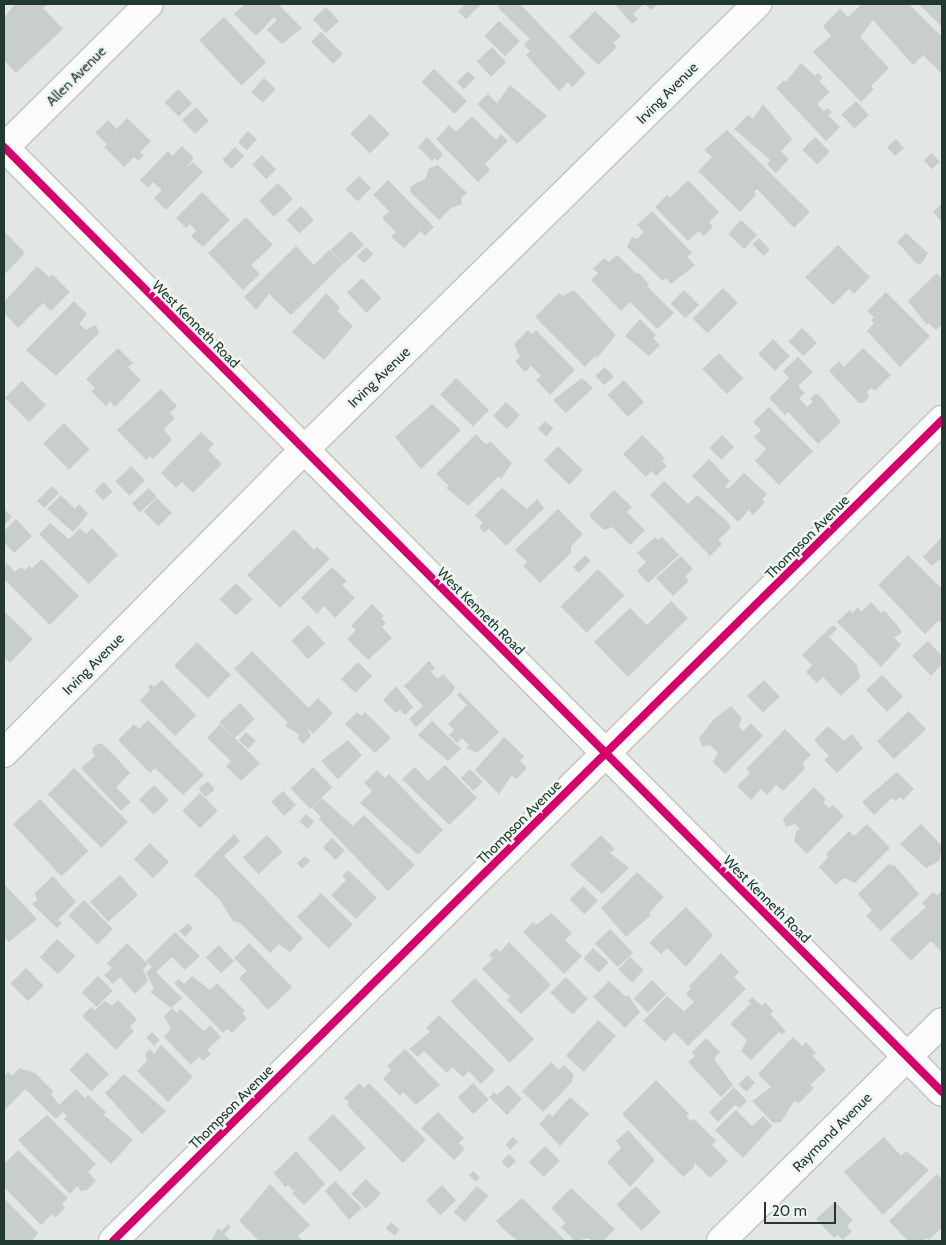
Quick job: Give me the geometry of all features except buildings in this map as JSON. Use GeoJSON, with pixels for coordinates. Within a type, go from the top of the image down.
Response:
{"type":"FeatureCollection","features":[{"type":"Feature","properties":{"kind":"street","name":"Allen Avenue"},"geometry":{"type":"LineString","coordinates":[[4,148],[149,4]]}},
{"type":"Feature","properties":{"kind":"street","name":"Irving Avenue"},"geometry":{"type":"LineString","coordinates":[[4,753],[304,450],[757,4]]}},
{"type":"Feature","properties":{"kind":"street","name":"West Kenneth Road"},"geometry":{"type":"LineString","coordinates":[[4,148],[604,755],[942,1092]]}},
{"type":"Feature","properties":{"kind":"street","name":"Thompson Avenue"},"geometry":{"type":"LineString","coordinates":[[113,1241],[942,420]]}},
{"type":"Feature","properties":{"kind":"street","name":"Raymond Avenue"},"geometry":{"type":"LineString","coordinates":[[722,1241],[942,1022]]}},
{"type":"Feature","properties":{"kind":"cycle path"},"geometry":{"type":"LineString","coordinates":[[4,147],[942,1092]]}},
{"type":"Feature","properties":{"kind":"cycle path"},"geometry":{"type":"LineString","coordinates":[[113,1241],[942,420]]}}]}
